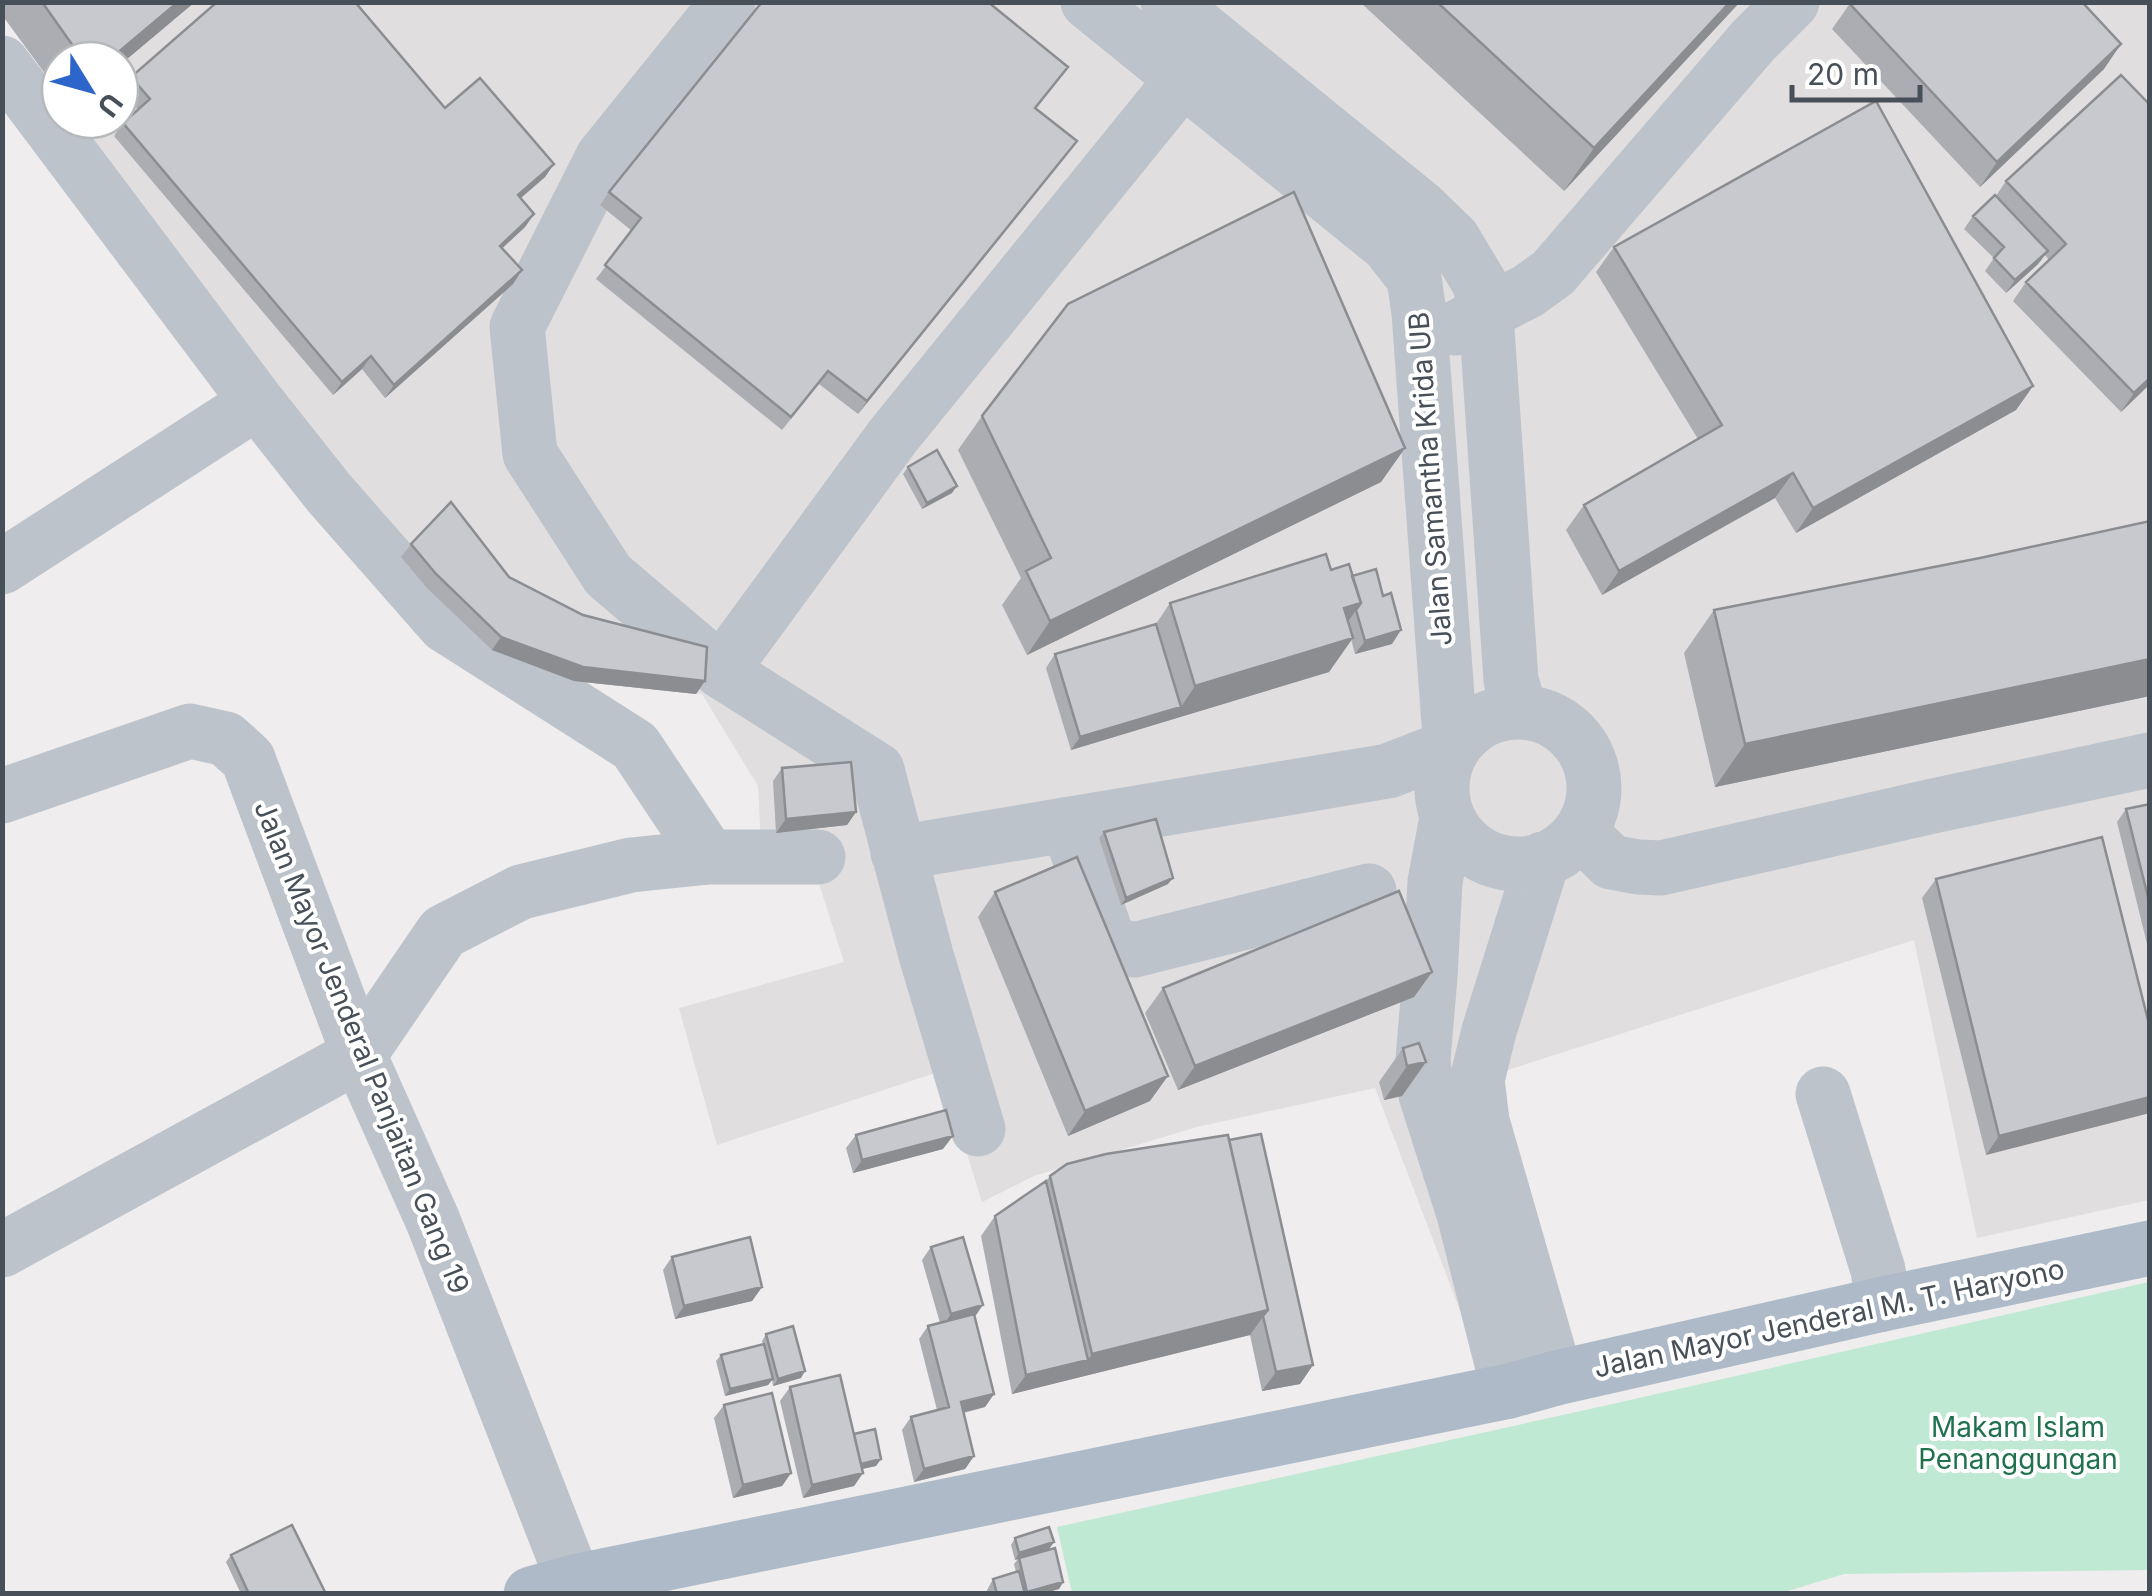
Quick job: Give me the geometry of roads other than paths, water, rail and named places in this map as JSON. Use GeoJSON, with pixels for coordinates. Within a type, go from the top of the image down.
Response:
{"type":"FeatureCollection","features":[{"type":"Feature","properties":{"kind":"main road","name":"Jalan Mayor Jenderal M. T. Haryono"},"geometry":{"type":"LineString","coordinates":[[552,1588],[1532,1384],[2150,1248]]}},
{"type":"Feature","properties":{"kind":"street"},"geometry":{"type":"LineString","coordinates":[[728,2],[604,157],[517,327],[530,454],[608,574],[721,671],[877,770],[978,1129]]}},
{"type":"Feature","properties":{"kind":"street","name":"Jalan Samantha Krida UB"},"geometry":{"type":"LineString","coordinates":[[1088,2],[1388,245],[1414,278],[1450,749]]}},
{"type":"Feature","properties":{"kind":"street"},"geometry":{"type":"LineString","coordinates":[[1168,2],[1431,218],[1452,239],[1480,284],[1486,314],[1511,680],[1520,712]]}},
{"type":"Feature","properties":{"kind":"street"},"geometry":{"type":"LineString","coordinates":[[1421,344],[1486,314],[1553,272],[1792,2]]}},
{"type":"Feature","properties":{"kind":"street"},"geometry":{"type":"LineString","coordinates":[[2,63],[257,402],[329,493],[445,625],[634,746],[708,857]]}},
{"type":"Feature","properties":{"kind":"street"},"geometry":{"type":"LineString","coordinates":[[721,671],[893,436],[1183,78]]}},
{"type":"Feature","properties":{"kind":"street"},"geometry":{"type":"LineString","coordinates":[[2,567],[257,402]]}},
{"type":"Feature","properties":{"kind":"street"},"geometry":{"type":"LineString","coordinates":[[1532,1384],[1477,1080],[1489,1030],[1561,846],[1590,812],[1593,788],[1590,765],[1580,744],[1564,727],[1543,716],[1499,714],[1463,735],[1450,749],[1443,774],[1442,796],[1448,818],[1459,838],[1477,853],[1498,862],[1520,864],[1561,846],[1638,868],[1661,868],[2150,760]]}},
{"type":"Feature","properties":{"kind":"street","name":"Jalan Mayor Jenderal Panjaitan Gang 19"},"geometry":{"type":"LineString","coordinates":[[2,796],[190,732],[226,739],[248,759],[359,1055],[433,1220],[509,1411],[552,1588]]}},
{"type":"Feature","properties":{"kind":"street"},"geometry":{"type":"LineString","coordinates":[[898,853],[1388,771],[1450,749]]}},
{"type":"Feature","properties":{"kind":"street"},"geometry":{"type":"LineString","coordinates":[[1448,818],[1436,882],[1422,1060],[1426,1095],[1464,1214],[1532,1384]]}},
{"type":"Feature","properties":{"kind":"street"},"geometry":{"type":"LineString","coordinates":[[1068,824],[1108,937],[1119,946],[1134,950],[1369,891]]}},
{"type":"Feature","properties":{"kind":"street"},"geometry":{"type":"LineString","coordinates":[[2,1250],[359,1055],[443,932],[521,892],[631,865],[708,857],[818,857]]}},
{"type":"Feature","properties":{"kind":"street"},"geometry":{"type":"LineString","coordinates":[[1824,1094],[1878,1270],[1884,1304]]}},
{"type":"Feature","properties":{"kind":"park label","name":"Makam Islam Penanggungan"},"geometry":{"type":"Point","coordinates":[2018,1443]}}]}
